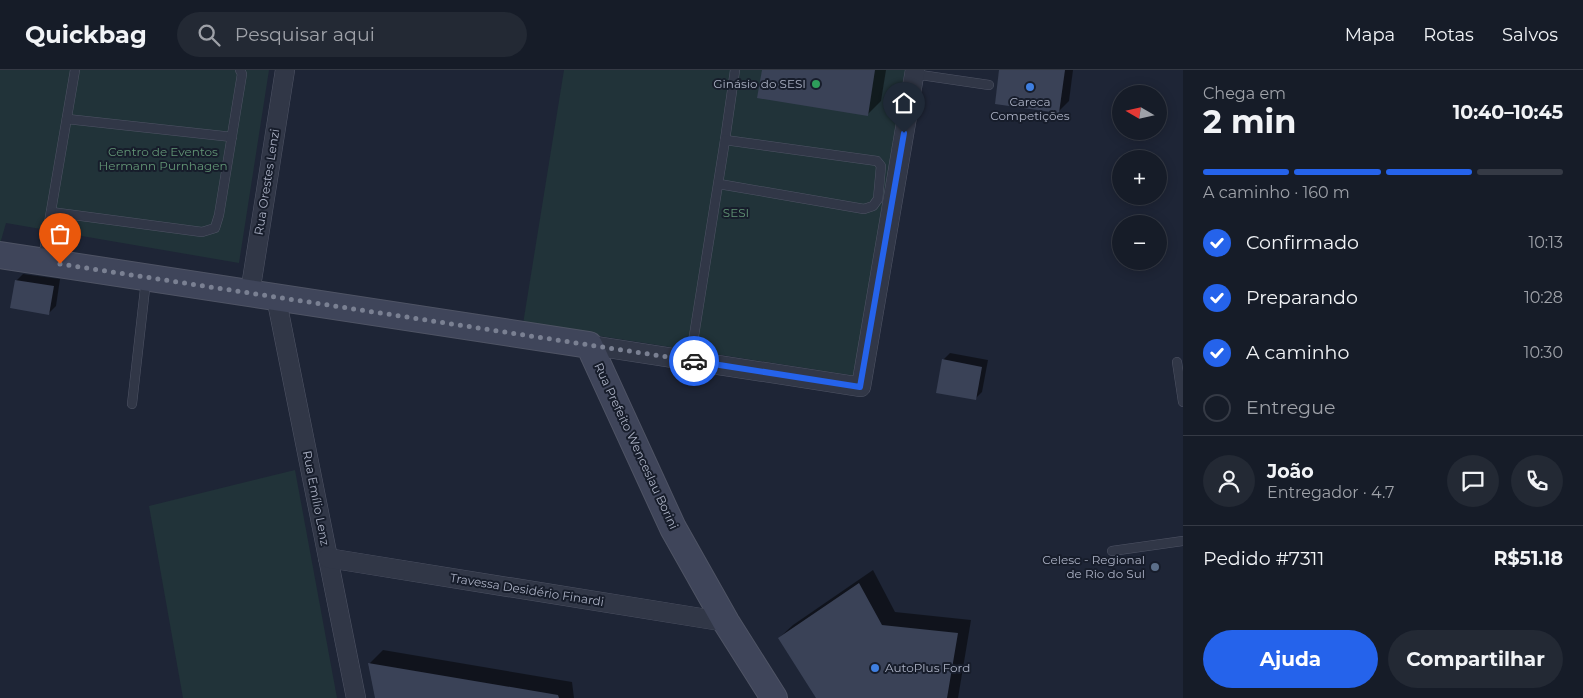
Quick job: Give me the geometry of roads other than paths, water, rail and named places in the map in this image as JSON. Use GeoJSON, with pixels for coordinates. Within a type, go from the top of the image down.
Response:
{"type":"FeatureCollection","features":[{"type":"Feature","properties":{"kind":"street","name":"Rua Orestes Lenzi"},"geometry":{"type":"LineString","coordinates":[[250,293],[284,70]]}},
{"type":"Feature","properties":{"kind":"street"},"geometry":{"type":"LineString","coordinates":[[0,255],[860,387],[914,72]]}},
{"type":"Feature","properties":{"kind":"street","name":"Rua Emílio Lenz"},"geometry":{"type":"LineString","coordinates":[[276,297],[356,698]]}},
{"type":"Feature","properties":{"kind":"street","name":"Rua Prefeito Wenceslau Borini"},"geometry":{"type":"LineString","coordinates":[[589,345],[673,528],[726,622],[774,698]]}},
{"type":"Feature","properties":{"kind":"street","name":"Travessa Desidério Finardi"},"geometry":{"type":"LineString","coordinates":[[328,558],[726,622]]}},
{"type":"Feature","properties":{"kind":"lane"},"geometry":{"type":"LineString","coordinates":[[43,261],[75,70]]}},
{"type":"Feature","properties":{"kind":"lane"},"geometry":{"type":"LineString","coordinates":[[51,212],[202,232],[215,228],[219,214],[242,74],[240,70]]}},
{"type":"Feature","properties":{"kind":"lane"},"geometry":{"type":"LineString","coordinates":[[690,361],[719,184],[735,70]]}},
{"type":"Feature","properties":{"kind":"lane"},"geometry":{"type":"LineString","coordinates":[[914,72],[989,85]]}},
{"type":"Feature","properties":{"kind":"lane"},"geometry":{"type":"LineString","coordinates":[[67,118],[232,137]]}},
{"type":"Feature","properties":{"kind":"lane"},"geometry":{"type":"LineString","coordinates":[[719,184],[864,209],[873,206],[878,199],[880,166],[877,161],[725,140]]}},
{"type":"Feature","properties":{"kind":"lane"},"geometry":{"type":"LineString","coordinates":[[132,404],[146,277]]}},
{"type":"Feature","properties":{"kind":"lane"},"geometry":{"type":"LineString","coordinates":[[1177,362],[1183,402]]}},
{"type":"Feature","properties":{"kind":"lane"},"geometry":{"type":"LineString","coordinates":[[1112,551],[1183,541]]}},
{"type":"Feature","properties":{"kind":"place","name":"Ginásio do SESI"},"geometry":{"type":"Point","coordinates":[816,84]}},
{"type":"Feature","properties":{"kind":"place","name":"Careca Competições"},"geometry":{"type":"Point","coordinates":[1030,87]}},
{"type":"Feature","properties":{"kind":"place","name":"Celesc - Regional de Rio do Sul"},"geometry":{"type":"Point","coordinates":[1155,567]}},
{"type":"Feature","properties":{"kind":"place","name":"AutoPlus Ford"},"geometry":{"type":"Point","coordinates":[875,668]}},
{"type":"Feature","properties":{"kind":"park label","name":"Centro de Eventos Hermann Purnhagen"},"geometry":{"type":"Point","coordinates":[163,159]}},
{"type":"Feature","properties":{"kind":"park label","name":"SESI"},"geometry":{"type":"Point","coordinates":[736,213]}}]}
